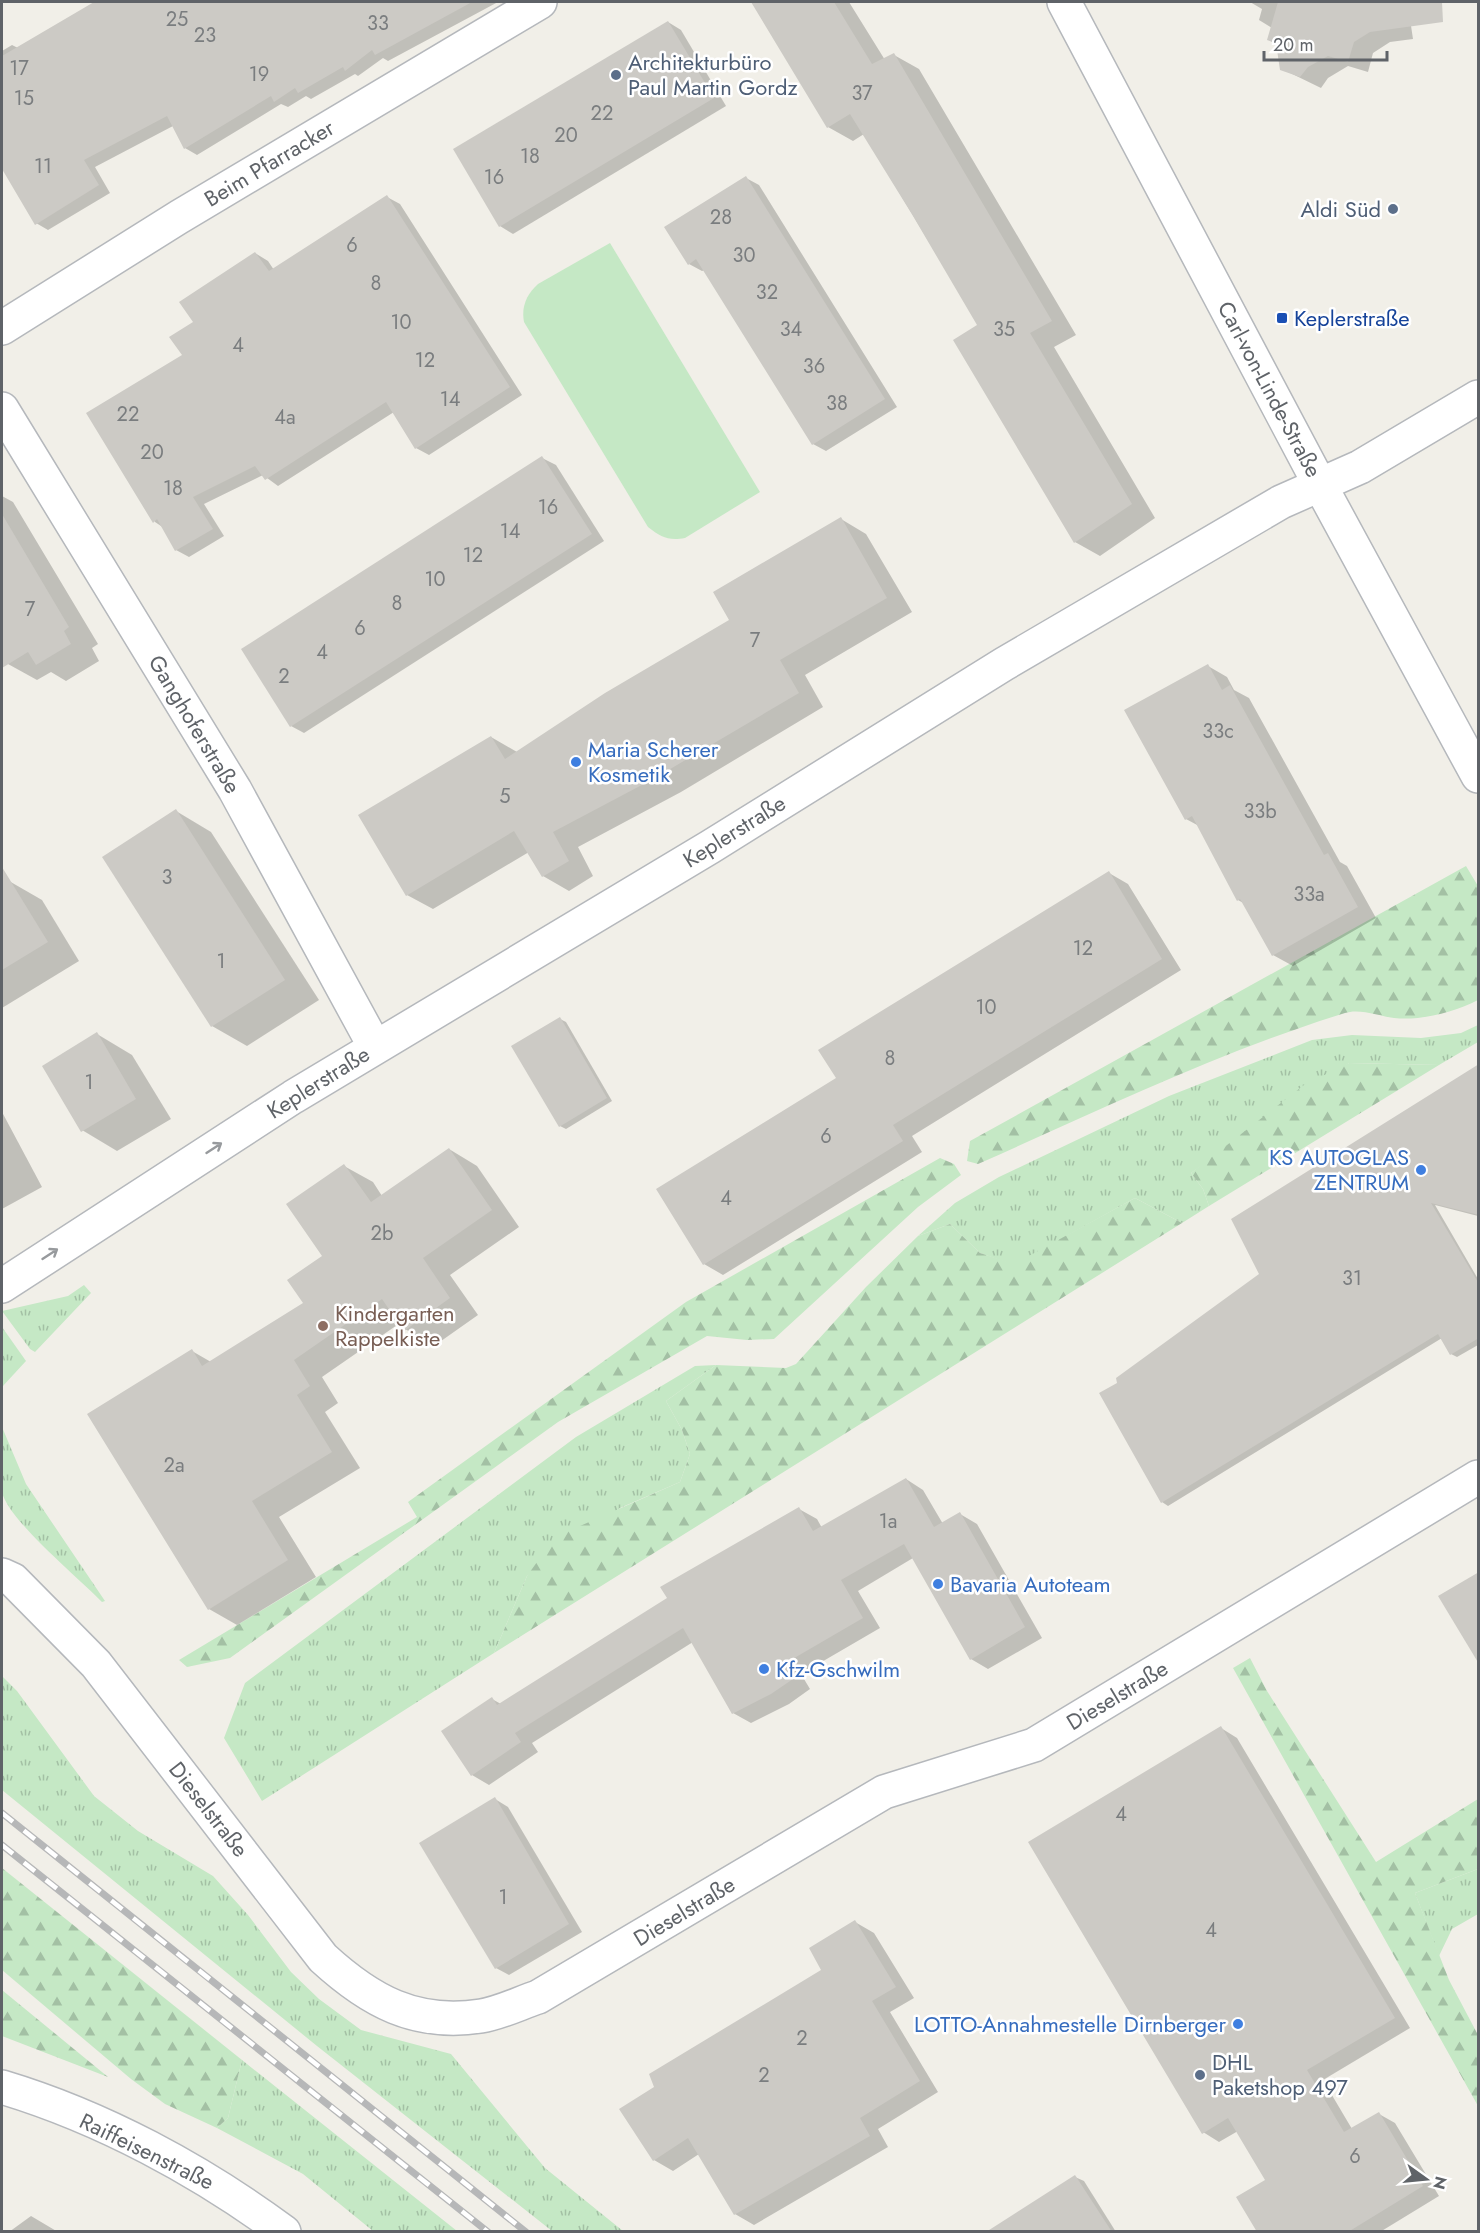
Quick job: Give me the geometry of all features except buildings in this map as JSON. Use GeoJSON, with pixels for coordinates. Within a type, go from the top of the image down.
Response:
{"type":"FeatureCollection","features":[{"type":"Feature","properties":{"kind":"street","name":"Beim Pfarracker"},"geometry":{"type":"LineString","coordinates":[[2,328],[207,200],[540,2]]}},
{"type":"Feature","properties":{"kind":"street","name":"Carl-von-Linde-Straße"},"geometry":{"type":"LineString","coordinates":[[1064,2],[1320,485],[1479,776]]}},
{"type":"Feature","properties":{"kind":"street","name":"Keplerstraße"},"geometry":{"type":"LineString","coordinates":[[2,1286],[293,1096],[699,853],[1066,627],[1281,502],[1360,467],[1479,397]]}},
{"type":"Feature","properties":{"kind":"street","name":"Ganghoferstraße"},"geometry":{"type":"LineString","coordinates":[[2,409],[235,790],[375,1047]]}},
{"type":"Feature","properties":{"kind":"street","name":"Dieselstraße"},"geometry":{"type":"LineString","coordinates":[[2,1575],[13,1580],[96,1664],[323,1958],[348,1981],[374,1999],[424,2018],[482,2016],[538,1997],[884,1792],[1034,1745],[1479,1477]]}},
{"type":"Feature","properties":{"kind":"street","name":"Raiffeisenstraße"},"geometry":{"type":"LineString","coordinates":[[2,2087],[90,2121],[180,2164],[236,2197],[284,2232]]}},
{"type":"Feature","properties":{"kind":"green space"},"geometry":{"type":"Polygon","coordinates":[[[610,243],[760,492],[685,538],[665,537],[648,527],[524,322],[523,311],[526,301],[538,284],[610,243]]]}},
{"type":"Feature","properties":{"kind":"green space"},"geometry":{"type":"Polygon","coordinates":[[[1466,866],[1478,886],[1478,1000],[1448,1012],[1426,1017],[1404,1019],[1357,1011],[1345,1013],[1205,1064],[978,1164],[967,1161],[970,1141],[1466,866]]]}},
{"type":"Feature","properties":{"kind":"green space"},"geometry":{"type":"Polygon","coordinates":[[[1478,1025],[1478,1042],[1439,1065],[1349,1063],[1191,1173],[1203,1189],[1209,1206],[1182,1223],[1135,1198],[1014,1265],[980,1253],[950,1224],[918,1236],[955,1203],[999,1177],[1169,1096],[1312,1040],[1352,1035],[1421,1038],[1461,1033],[1478,1025]]]}},
{"type":"Feature","properties":{"kind":"green space"},"geometry":{"type":"Polygon","coordinates":[[[1349,1063],[1439,1065],[1209,1206],[1203,1189],[1191,1173],[1304,1085],[1349,1063]]]}},
{"type":"Feature","properties":{"kind":"green space"},"geometry":{"type":"Polygon","coordinates":[[[940,1158],[954,1164],[961,1175],[918,1207],[774,1339],[747,1340],[707,1336],[558,1422],[230,1658],[187,1667],[179,1660],[417,1517],[408,1502],[686,1302],[940,1158]]]}},
{"type":"Feature","properties":{"kind":"green space"},"geometry":{"type":"Polygon","coordinates":[[[1135,1198],[1182,1223],[494,1653],[527,1576],[555,1537],[680,1482],[690,1454],[682,1430],[666,1401],[716,1365],[786,1368],[796,1364],[866,1287],[918,1236],[950,1224],[980,1253],[1014,1264],[1135,1198]]]}},
{"type":"Feature","properties":{"kind":"green space"},"geometry":{"type":"Polygon","coordinates":[[[84,1285],[91,1293],[35,1352],[30,1349],[2,1311],[68,1296],[84,1285]]]}},
{"type":"Feature","properties":{"kind":"green space"},"geometry":{"type":"Polygon","coordinates":[[[2,1327],[26,1361],[2,1387],[2,1327]]]}},
{"type":"Feature","properties":{"kind":"green space"},"geometry":{"type":"Polygon","coordinates":[[[716,1365],[666,1401],[682,1430],[690,1454],[680,1482],[620,1508],[527,1576],[494,1653],[262,1801],[224,1738],[245,1683],[576,1437],[695,1366],[716,1365]]]}},
{"type":"Feature","properties":{"kind":"green space"},"geometry":{"type":"Polygon","coordinates":[[[2,1427],[26,1484],[105,1601],[102,1602],[30,1533],[7,1504],[1,1485],[2,1427]]]}},
{"type":"Feature","properties":{"kind":"green space"},"geometry":{"type":"Polygon","coordinates":[[[1250,1658],[1267,1691],[1376,1862],[1478,1799],[1478,1869],[1415,1893],[1449,1980],[1478,2035],[1478,2106],[1233,1668],[1250,1658]]]}},
{"type":"Feature","properties":{"kind":"green space"},"geometry":{"type":"Polygon","coordinates":[[[2,1676],[17,1691],[94,1796],[138,1831],[213,1876],[248,1915],[291,1972],[319,1999],[361,2030],[451,2054],[545,2168],[623,2231],[552,2231],[317,2046],[2,1790],[2,1676]]]}},
{"type":"Feature","properties":{"kind":"green space"},"geometry":{"type":"Polygon","coordinates":[[[2,1868],[242,2060],[228,2118],[217,2128],[165,2104],[131,2079],[2,1970],[2,1868]]]}},
{"type":"Feature","properties":{"kind":"green space"},"geometry":{"type":"Polygon","coordinates":[[[1478,1869],[1478,1914],[1452,1929],[1439,1956],[1415,1893],[1478,1869]]]}},
{"type":"Feature","properties":{"kind":"green space"},"geometry":{"type":"Polygon","coordinates":[[[2,1990],[108,2077],[2,2036],[2,1990]]]}},
{"type":"Feature","properties":{"kind":"green space"},"geometry":{"type":"Polygon","coordinates":[[[242,2060],[457,2231],[373,2231],[303,2174],[217,2128],[228,2118],[242,2060]]]}},
{"type":"Feature","properties":{"kind":"railway"},"geometry":{"type":"LineString","coordinates":[[2,1813],[526,2232]]}},
{"type":"Feature","properties":{"kind":"railway"},"geometry":{"type":"LineString","coordinates":[[2,1845],[488,2232]]}},
{"type":"Feature","properties":{"kind":"place","name":"Architekturbüro Paul Martin Gordz"},"geometry":{"type":"Point","coordinates":[616,75]}},
{"type":"Feature","properties":{"kind":"place","name":"Aldi Süd"},"geometry":{"type":"Point","coordinates":[1393,209]}},
{"type":"Feature","properties":{"kind":"place","name":"Keplerstraße"},"geometry":{"type":"Point","coordinates":[1282,318]}},
{"type":"Feature","properties":{"kind":"place","name":"Maria Scherer Kosmetik"},"geometry":{"type":"Point","coordinates":[576,762]}},
{"type":"Feature","properties":{"kind":"place","name":"KS AUTOGLAS ZENTRUM"},"geometry":{"type":"Point","coordinates":[1421,1170]}},
{"type":"Feature","properties":{"kind":"place","name":"Kindergarten Rappelkiste"},"geometry":{"type":"Point","coordinates":[323,1326]}},
{"type":"Feature","properties":{"kind":"place","name":"Bavaria Autoteam"},"geometry":{"type":"Point","coordinates":[938,1584]}},
{"type":"Feature","properties":{"kind":"place","name":"Kfz-Gschwilm"},"geometry":{"type":"Point","coordinates":[764,1669]}},
{"type":"Feature","properties":{"kind":"place","name":"LOTTO-Annahmestelle Dirnberger"},"geometry":{"type":"Point","coordinates":[1238,2024]}},
{"type":"Feature","properties":{"kind":"place","name":"DHL Paketshop 497"},"geometry":{"type":"Point","coordinates":[1200,2075]}}]}
